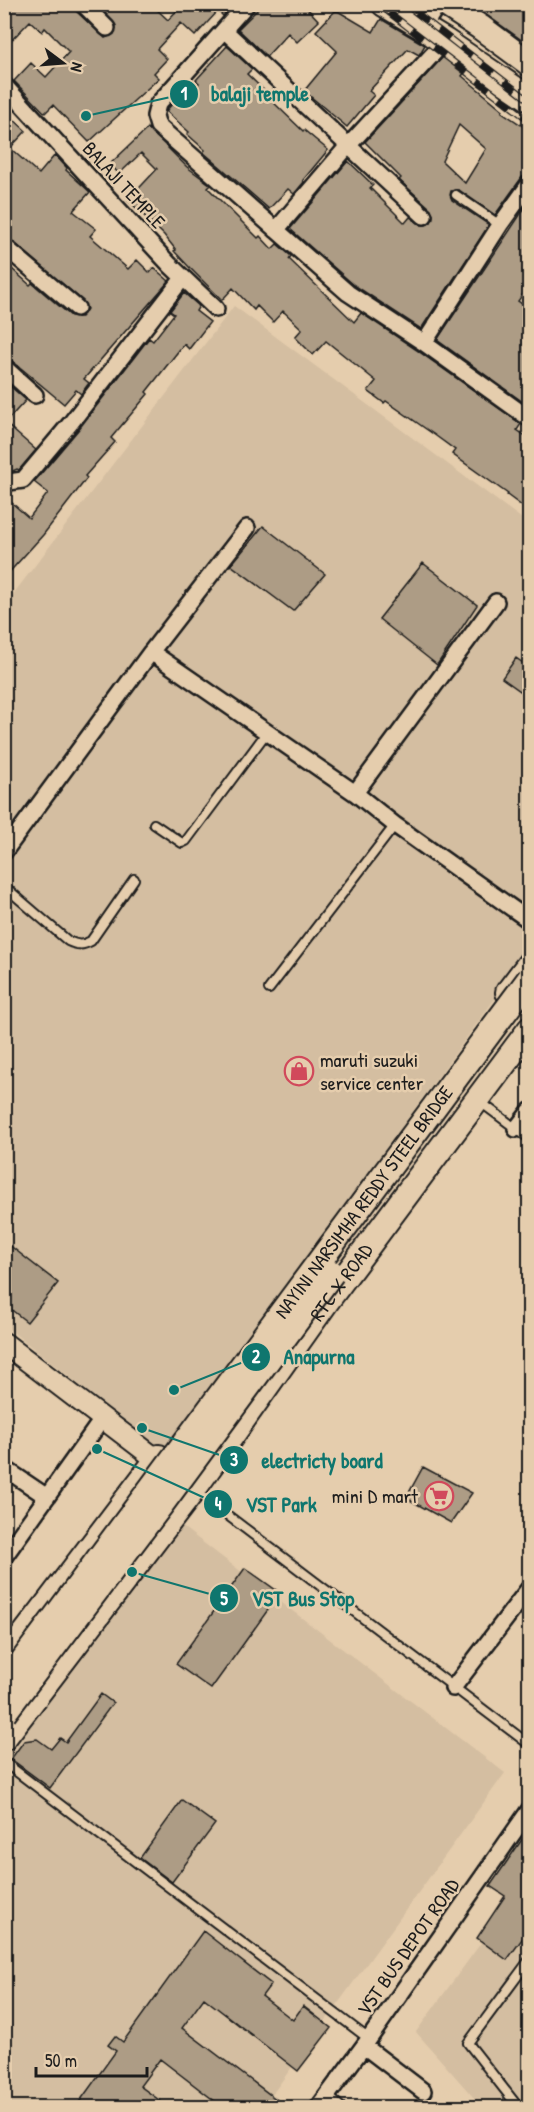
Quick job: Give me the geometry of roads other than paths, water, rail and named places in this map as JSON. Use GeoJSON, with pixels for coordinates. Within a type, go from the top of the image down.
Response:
{"type":"FeatureCollection","features":[{"type":"Feature","properties":{"kind":"main road"},"geometry":{"type":"LineString","coordinates":[[384,4],[445,41],[530,99]]}},
{"type":"Feature","properties":{"kind":"main road"},"geometry":{"type":"LineString","coordinates":[[445,4],[530,64]]}},
{"type":"Feature","properties":{"kind":"main road","name":"RTC X ROAD"},"geometry":{"type":"LineString","coordinates":[[4,1661],[355,1199],[530,963]]}},
{"type":"Feature","properties":{"kind":"main road","name":"NAYINI NARSIMHA REDDY STEEL BRIDGE"},"geometry":{"type":"LineString","coordinates":[[4,1686],[530,978]]}},
{"type":"Feature","properties":{"kind":"main road","name":"NAYINI NARSIMHA REDDY STEEL BRIDGE"},"geometry":{"type":"LineString","coordinates":[[4,1713],[161,1505],[530,1006]]}},
{"type":"Feature","properties":{"kind":"main road","name":"RTC X ROAD"},"geometry":{"type":"LineString","coordinates":[[4,1738],[194,1489],[327,1301],[530,1029]]}},
{"type":"Feature","properties":{"kind":"street"},"geometry":{"type":"LineString","coordinates":[[83,4],[107,28]]}},
{"type":"Feature","properties":{"kind":"street"},"geometry":{"type":"LineString","coordinates":[[247,4],[158,104],[155,116],[158,126],[348,293],[424,343],[530,419]]}},
{"type":"Feature","properties":{"kind":"street"},"geometry":{"type":"LineString","coordinates":[[423,28],[438,4]]}},
{"type":"Feature","properties":{"kind":"street"},"geometry":{"type":"LineString","coordinates":[[224,30],[347,147],[424,216]]}},
{"type":"Feature","properties":{"kind":"street"},"geometry":{"type":"LineString","coordinates":[[276,230],[347,147],[445,41]]}},
{"type":"Feature","properties":{"kind":"street","name":"BALAJI TEMPLE"},"geometry":{"type":"LineString","coordinates":[[4,85],[183,278],[216,309]]}},
{"type":"Feature","properties":{"kind":"street"},"geometry":{"type":"LineString","coordinates":[[424,343],[500,225],[530,183]]}},
{"type":"Feature","properties":{"kind":"street"},"geometry":{"type":"LineString","coordinates":[[4,246],[77,308]]}},
{"type":"Feature","properties":{"kind":"street"},"geometry":{"type":"LineString","coordinates":[[4,480],[9,482],[22,480],[70,424],[183,278]]}},
{"type":"Feature","properties":{"kind":"street"},"geometry":{"type":"LineString","coordinates":[[4,367],[35,395]]}},
{"type":"Feature","properties":{"kind":"street"},"geometry":{"type":"LineString","coordinates":[[4,852],[151,652],[247,528]]}},
{"type":"Feature","properties":{"kind":"street"},"geometry":{"type":"LineString","coordinates":[[355,793],[496,602]]}},
{"type":"Feature","properties":{"kind":"street"},"geometry":{"type":"LineString","coordinates":[[151,652],[355,793],[395,825],[530,921]]}},
{"type":"Feature","properties":{"kind":"street"},"geometry":{"type":"LineString","coordinates":[[516,1129],[530,1110]]}},
{"type":"Feature","properties":{"kind":"street"},"geometry":{"type":"LineString","coordinates":[[4,1342],[194,1489]]}},
{"type":"Feature","properties":{"kind":"street"},"geometry":{"type":"LineString","coordinates":[[4,1557],[103,1418]]}},
{"type":"Feature","properties":{"kind":"street"},"geometry":{"type":"LineString","coordinates":[[4,1468],[47,1497]]}},
{"type":"Feature","properties":{"kind":"street"},"geometry":{"type":"LineString","coordinates":[[453,1688],[530,1587]]}},
{"type":"Feature","properties":{"kind":"street","name":"VST BUS DEPOT ROAD"},"geometry":{"type":"LineString","coordinates":[[322,2101],[367,2043],[530,1809]]}},
{"type":"Feature","properties":{"kind":"street"},"geometry":{"type":"LineString","coordinates":[[367,2043],[423,2091]]}},
{"type":"Feature","properties":{"kind":"lane"},"geometry":{"type":"LineString","coordinates":[[456,195],[500,225]]}},
{"type":"Feature","properties":{"kind":"lane"},"geometry":{"type":"LineString","coordinates":[[154,824],[182,843],[186,841],[267,732]]}},
{"type":"Feature","properties":{"kind":"lane"},"geometry":{"type":"LineString","coordinates":[[269,989],[395,825]]}},
{"type":"Feature","properties":{"kind":"lane"},"geometry":{"type":"LineString","coordinates":[[4,886],[68,941],[77,945],[85,945],[91,941],[134,879]]}},
{"type":"Feature","properties":{"kind":"lane"},"geometry":{"type":"LineString","coordinates":[[477,1100],[530,1139]]}},
{"type":"Feature","properties":{"kind":"lane"},"geometry":{"type":"LineString","coordinates":[[194,1489],[530,1745]]}},
{"type":"Feature","properties":{"kind":"lane"},"geometry":{"type":"LineString","coordinates":[[4,1761],[367,2043]]}},
{"type":"Feature","properties":{"kind":"lane"},"geometry":{"type":"LineString","coordinates":[[519,2108],[468,2043],[530,1959]]}},
{"type":"Feature","properties":{"kind":"lane"},"geometry":{"type":"LineString","coordinates":[[322,2101],[342,2108]]}},
{"type":"Feature","properties":{"kind":"tunnel"},"geometry":{"type":"LineString","coordinates":[[519,56],[530,41]]}},
{"type":"Feature","properties":{"kind":"railway"},"geometry":{"type":"LineString","coordinates":[[378,4],[530,121]]}},
{"type":"Feature","properties":{"kind":"railway"},"geometry":{"type":"LineString","coordinates":[[405,4],[530,101]]}},
{"type":"Feature","properties":{"kind":"place","name":"balaji temple"},"geometry":{"type":"Point","coordinates":[86,116]}},
{"type":"Feature","properties":{"kind":"place","name":"maruti suzuki service center"},"geometry":{"type":"Point","coordinates":[299,1071]}},
{"type":"Feature","properties":{"kind":"place","name":"Anapurna"},"geometry":{"type":"Point","coordinates":[174,1390]}},
{"type":"Feature","properties":{"kind":"place","name":"electricty board"},"geometry":{"type":"Point","coordinates":[142,1428]}},
{"type":"Feature","properties":{"kind":"place","name":"VST Park"},"geometry":{"type":"Point","coordinates":[97,1449]}},
{"type":"Feature","properties":{"kind":"place","name":"mini D mart"},"geometry":{"type":"Point","coordinates":[439,1496]}},
{"type":"Feature","properties":{"kind":"place","name":"VST Bus Stop"},"geometry":{"type":"Point","coordinates":[132,1572]}}]}
